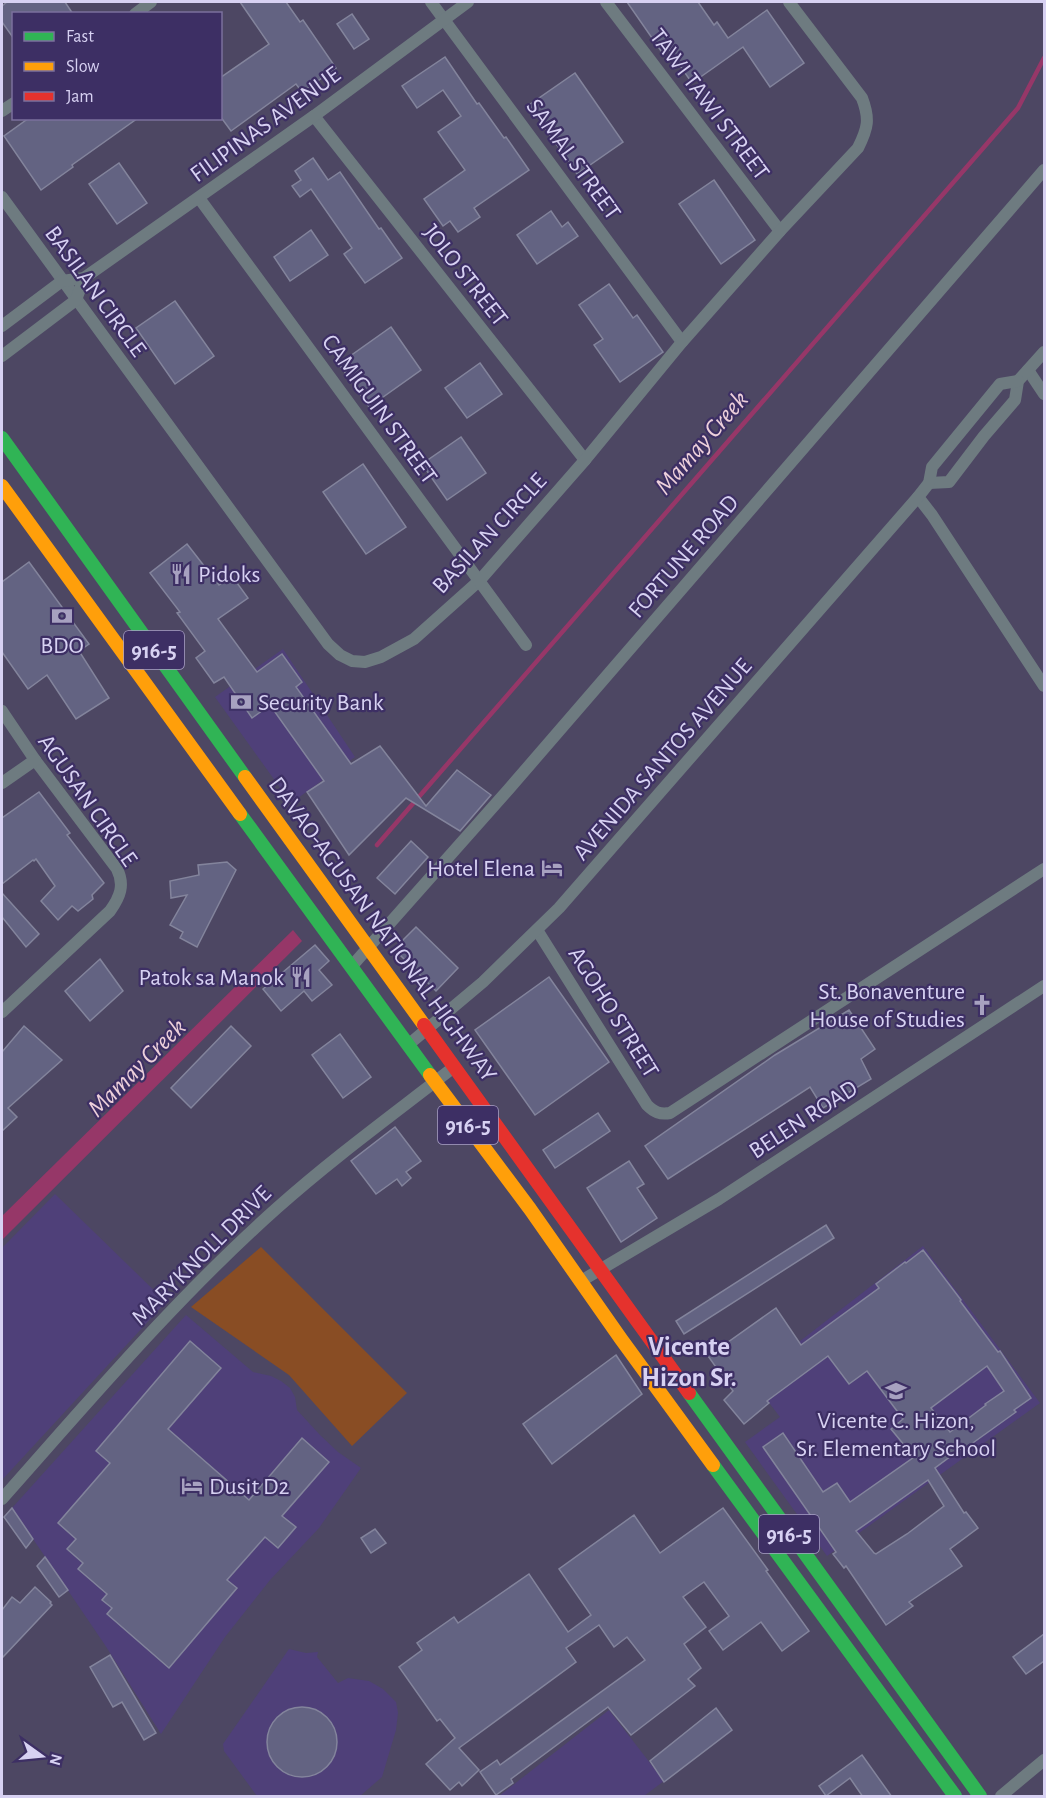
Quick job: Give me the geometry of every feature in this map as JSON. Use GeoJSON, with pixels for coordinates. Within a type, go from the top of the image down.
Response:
{"type":"FeatureCollection","features":[{"type":"Feature","properties":{"kind":"main road","name":"DAVAO-AGUSAN NATIONAL HIGHWAY"},"geometry":{"type":"LineString","coordinates":[[2,438],[84,576],[351,967],[955,1797]]}},
{"type":"Feature","properties":{"kind":"main road","name":"DAVAO-AGUSAN NATIONAL HIGHWAY"},"geometry":{"type":"LineString","coordinates":[[2,486],[84,576],[368,948],[980,1797]]}},
{"type":"Feature","properties":{"kind":"main road"},"geometry":{"type":"LineString","coordinates":[[496,1164],[515,1150]]}},
{"type":"Feature","properties":{"kind":"street"},"geometry":{"type":"LineString","coordinates":[[138,12],[151,2]]}},
{"type":"Feature","properties":{"kind":"street","name":"SAMAL STREET"},"geometry":{"type":"LineString","coordinates":[[431,2],[682,342]]}},
{"type":"Feature","properties":{"kind":"street","name":"FILIPINAS AVENUE"},"geometry":{"type":"LineString","coordinates":[[2,326],[62,281],[84,278],[314,116],[468,2]]}},
{"type":"Feature","properties":{"kind":"street","name":"TAWI TAWI STREET"},"geometry":{"type":"LineString","coordinates":[[606,2],[780,231]]}},
{"type":"Feature","properties":{"kind":"street","name":"BASILAN CIRCLE"},"geometry":{"type":"LineString","coordinates":[[2,197],[328,644],[352,662],[365,662],[393,651],[414,639],[480,580],[682,342],[780,231],[858,148],[865,135],[867,122],[867,111],[862,98],[789,2]]}},
{"type":"Feature","properties":{"kind":"street","name":"JOLO STREET"},"geometry":{"type":"LineString","coordinates":[[314,116],[585,459]]}},
{"type":"Feature","properties":{"kind":"street","name":"FORTUNE ROAD"},"geometry":{"type":"LineString","coordinates":[[351,967],[524,772],[1044,170]]}},
{"type":"Feature","properties":{"kind":"street","name":"CAMIGUIN STREET"},"geometry":{"type":"LineString","coordinates":[[199,198],[526,645]]}},
{"type":"Feature","properties":{"kind":"street"},"geometry":{"type":"LineString","coordinates":[[2,357],[76,300],[84,278]]}},
{"type":"Feature","properties":{"kind":"street","name":"AVENIDA SANTOS AVENUE"},"geometry":{"type":"LineString","coordinates":[[929,483],[949,482],[1015,400],[1018,381],[1044,352]]}},
{"type":"Feature","properties":{"kind":"street"},"geometry":{"type":"LineString","coordinates":[[1028,370],[1044,394]]}},
{"type":"Feature","properties":{"kind":"street","name":"AVENIDA SANTOS AVENUE"},"geometry":{"type":"LineString","coordinates":[[408,1045],[483,981],[559,908],[918,497],[929,483],[932,467],[1000,384],[1018,381]]}},
{"type":"Feature","properties":{"kind":"street"},"geometry":{"type":"LineString","coordinates":[[918,497],[1044,686]]}},
{"type":"Feature","properties":{"kind":"street","name":"AGUSAN CIRCLE"},"geometry":{"type":"LineString","coordinates":[[2,711],[35,760],[117,869],[121,890],[118,900],[110,911],[2,1012]]}},
{"type":"Feature","properties":{"kind":"street"},"geometry":{"type":"LineString","coordinates":[[2,783],[35,760]]}},
{"type":"Feature","properties":{"kind":"street","name":"AGOHO STREET"},"geometry":{"type":"LineString","coordinates":[[537,930],[647,1106],[658,1113],[670,1113],[1044,869]]}},
{"type":"Feature","properties":{"kind":"street","name":"BELEN ROAD"},"geometry":{"type":"LineString","coordinates":[[581,1281],[719,1199],[1044,986]]}},
{"type":"Feature","properties":{"kind":"street","name":"MARYKNOLL DRIVE"},"geometry":{"type":"LineString","coordinates":[[2,1499],[170,1312],[258,1226],[314,1175],[454,1066]]}},
{"type":"Feature","properties":{"kind":"street"},"geometry":{"type":"LineString","coordinates":[[1001,1797],[1044,1760]]}},
{"type":"Feature","properties":{"kind":"shaded area"},"geometry":{"type":"Polygon","coordinates":[[[283,649],[355,757],[291,803],[215,697],[283,649]]]}},
{"type":"Feature","properties":{"kind":"shaded area"},"geometry":{"type":"Polygon","coordinates":[[[293,930],[302,941],[2,1240],[2,1216],[293,930]]]}},
{"type":"Feature","properties":{"kind":"shaded area"},"geometry":{"type":"Polygon","coordinates":[[[55,1194],[166,1302],[2,1480],[2,1248],[55,1194]]]}},
{"type":"Feature","properties":{"kind":"shaded area","name":"Vicente C. Hizon, Sr. Elementary School"},"geometry":{"type":"Polygon","coordinates":[[[923,1246],[1040,1403],[827,1556],[745,1442],[780,1417],[751,1379],[923,1246]]]}},
{"type":"Feature","properties":{"kind":"shaded area"},"geometry":{"type":"Polygon","coordinates":[[[261,1247],[407,1393],[352,1446],[289,1375],[191,1307],[261,1247]]]}},
{"type":"Feature","properties":{"kind":"shaded area"},"geometry":{"type":"Polygon","coordinates":[[[186,1315],[253,1372],[271,1376],[290,1388],[295,1397],[297,1410],[338,1452],[361,1468],[319,1528],[270,1580],[225,1637],[161,1734],[105,1645],[12,1508],[186,1315]]]}},
{"type":"Feature","properties":{"kind":"shaded area"},"geometry":{"type":"Polygon","coordinates":[[[289,1649],[306,1653],[318,1652],[317,1657],[338,1683],[348,1678],[369,1681],[383,1689],[396,1702],[398,1713],[396,1730],[382,1777],[360,1796],[257,1796],[224,1751],[223,1744],[289,1649]]]}},
{"type":"Feature","properties":{"kind":"shaded area"},"geometry":{"type":"Polygon","coordinates":[[[609,1710],[664,1781],[644,1796],[499,1796],[609,1710]]]}},
{"type":"Feature","properties":{"kind":"building"},"geometry":{"type":"Polygon","coordinates":[[[7,2],[65,2],[72,12],[12,12],[12,36],[2,22],[2,6],[7,2]]]}},
{"type":"Feature","properties":{"kind":"building"},"geometry":{"type":"Polygon","coordinates":[[[240,2],[286,2],[300,22],[303,20],[336,68],[302,92],[296,84],[231,131],[222,119],[222,77],[269,44],[240,2]]]}},
{"type":"Feature","properties":{"kind":"building"},"geometry":{"type":"Polygon","coordinates":[[[627,2],[698,2],[714,25],[717,22],[728,38],[767,10],[804,63],[770,87],[743,47],[692,83],[667,47],[661,51],[627,2]]]}},
{"type":"Feature","properties":{"kind":"building"},"geometry":{"type":"Polygon","coordinates":[[[352,14],[369,39],[354,49],[337,24],[352,14]]]}},
{"type":"Feature","properties":{"kind":"building"},"geometry":{"type":"Polygon","coordinates":[[[445,57],[477,104],[479,103],[504,138],[506,137],[529,170],[474,208],[480,217],[458,232],[450,221],[443,226],[424,199],[465,170],[438,132],[461,116],[443,90],[417,108],[402,86],[445,57]]]}},
{"type":"Feature","properties":{"kind":"building"},"geometry":{"type":"Polygon","coordinates":[[[575,73],[623,142],[577,174],[529,105],[575,73]]]}},
{"type":"Feature","properties":{"kind":"building"},"geometry":{"type":"Polygon","coordinates":[[[26,120],[135,120],[41,190],[4,136],[26,120]]]}},
{"type":"Feature","properties":{"kind":"building"},"geometry":{"type":"Polygon","coordinates":[[[313,158],[328,180],[340,172],[402,258],[365,283],[344,254],[352,248],[311,189],[300,197],[292,186],[301,180],[295,171],[313,158]]]}},
{"type":"Feature","properties":{"kind":"building"},"geometry":{"type":"Polygon","coordinates":[[[119,163],[147,203],[117,224],[89,184],[119,163]]]}},
{"type":"Feature","properties":{"kind":"building"},"geometry":{"type":"Polygon","coordinates":[[[714,180],[755,240],[721,264],[679,204],[714,180]]]}},
{"type":"Feature","properties":{"kind":"building"},"geometry":{"type":"Polygon","coordinates":[[[551,211],[562,227],[568,222],[578,236],[537,264],[517,235],[551,211]]]}},
{"type":"Feature","properties":{"kind":"building"},"geometry":{"type":"Polygon","coordinates":[[[311,230],[328,255],[290,281],[274,257],[311,230]]]}},
{"type":"Feature","properties":{"kind":"building"},"geometry":{"type":"Polygon","coordinates":[[[609,284],[633,318],[637,315],[663,352],[620,382],[594,345],[603,339],[579,305],[609,284]]]}},
{"type":"Feature","properties":{"kind":"building"},"geometry":{"type":"Polygon","coordinates":[[[175,301],[214,356],[175,384],[136,328],[175,301]]]}},
{"type":"Feature","properties":{"kind":"building"},"geometry":{"type":"Polygon","coordinates":[[[391,327],[421,370],[369,407],[339,364],[391,327]]]}},
{"type":"Feature","properties":{"kind":"building"},"geometry":{"type":"Polygon","coordinates":[[[480,363],[502,394],[467,418],[445,388],[480,363]]]}},
{"type":"Feature","properties":{"kind":"building"},"geometry":{"type":"Polygon","coordinates":[[[461,437],[486,473],[447,500],[422,464],[461,437]]]}},
{"type":"Feature","properties":{"kind":"building"},"geometry":{"type":"Polygon","coordinates":[[[363,464],[406,527],[366,554],[323,492],[363,464]]]}},
{"type":"Feature","properties":{"kind":"building"},"geometry":{"type":"Polygon","coordinates":[[[187,544],[219,585],[232,576],[248,598],[218,619],[257,672],[282,654],[302,682],[296,687],[351,764],[380,746],[426,806],[457,770],[491,795],[460,831],[406,798],[349,855],[307,792],[324,781],[270,705],[252,718],[224,677],[214,683],[196,658],[205,651],[177,613],[180,612],[150,573],[187,544]]]}},
{"type":"Feature","properties":{"kind":"building"},"geometry":{"type":"Polygon","coordinates":[[[29,562],[89,644],[79,651],[109,698],[76,719],[47,675],[28,689],[2,652],[2,582],[29,562]]]}},
{"type":"Feature","properties":{"kind":"building"},"geometry":{"type":"Polygon","coordinates":[[[39,792],[70,833],[67,835],[104,883],[92,895],[93,899],[78,911],[72,906],[58,920],[41,901],[55,886],[36,859],[2,884],[2,818],[39,792]]]}},
{"type":"Feature","properties":{"kind":"building"},"geometry":{"type":"Polygon","coordinates":[[[411,841],[428,857],[395,894],[377,878],[411,841]]]}},
{"type":"Feature","properties":{"kind":"building"},"geometry":{"type":"Polygon","coordinates":[[[227,862],[236,870],[197,947],[180,938],[183,932],[170,925],[187,895],[171,898],[170,881],[199,875],[198,865],[227,862]]]}},
{"type":"Feature","properties":{"kind":"building"},"geometry":{"type":"Polygon","coordinates":[[[2,893],[39,934],[26,947],[2,917],[2,893]]]}},
{"type":"Feature","properties":{"kind":"building"},"geometry":{"type":"Polygon","coordinates":[[[416,927],[458,968],[436,991],[394,949],[416,927]]]}},
{"type":"Feature","properties":{"kind":"building","name":"Patok sa Manok"},"geometry":{"type":"Polygon","coordinates":[[[315,945],[329,961],[319,970],[332,985],[312,1001],[304,991],[281,1011],[263,989],[315,945]]]}},
{"type":"Feature","properties":{"kind":"building"},"geometry":{"type":"Polygon","coordinates":[[[100,959],[123,991],[90,1021],[65,991],[100,959]]]}},
{"type":"Feature","properties":{"kind":"building"},"geometry":{"type":"Polygon","coordinates":[[[549,977],[609,1062],[535,1115],[475,1030],[549,977]]]}},
{"type":"Feature","properties":{"kind":"building"},"geometry":{"type":"Polygon","coordinates":[[[849,1010],[875,1049],[861,1059],[871,1079],[823,1108],[810,1087],[668,1179],[645,1146],[775,1055],[849,1010]]]}},
{"type":"Feature","properties":{"kind":"building"},"geometry":{"type":"Polygon","coordinates":[[[24,1026],[62,1060],[8,1108],[17,1117],[2,1131],[2,1052],[24,1026]]]}},
{"type":"Feature","properties":{"kind":"building"},"geometry":{"type":"Polygon","coordinates":[[[231,1026],[251,1046],[191,1108],[171,1088],[231,1026]]]}},
{"type":"Feature","properties":{"kind":"building"},"geometry":{"type":"Polygon","coordinates":[[[340,1034],[371,1077],[343,1098],[312,1055],[340,1034]]]}},
{"type":"Feature","properties":{"kind":"building"},"geometry":{"type":"Polygon","coordinates":[[[598,1113],[610,1131],[555,1168],[543,1150],[598,1113]]]}},
{"type":"Feature","properties":{"kind":"building"},"geometry":{"type":"Polygon","coordinates":[[[395,1127],[421,1161],[406,1172],[411,1178],[402,1186],[397,1179],[376,1194],[351,1161],[395,1127]]]}},
{"type":"Feature","properties":{"kind":"building"},"geometry":{"type":"Polygon","coordinates":[[[629,1161],[644,1184],[637,1188],[657,1218],[621,1242],[587,1188],[629,1161]]]}},
{"type":"Feature","properties":{"kind":"building"},"geometry":{"type":"Polygon","coordinates":[[[826,1225],[834,1238],[684,1334],[676,1321],[826,1225]]]}},
{"type":"Feature","properties":{"kind":"building","name":"Vicente C. Hizon, Sr. Elementary School"},"geometry":{"type":"Polygon","coordinates":[[[923,1250],[998,1352],[1000,1351],[1031,1398],[1014,1410],[1016,1412],[935,1468],[964,1513],[966,1512],[978,1528],[950,1549],[962,1566],[909,1602],[913,1606],[886,1625],[846,1566],[844,1568],[833,1554],[836,1552],[763,1447],[783,1433],[823,1492],[837,1483],[850,1502],[914,1457],[891,1429],[903,1419],[867,1371],[849,1384],[828,1356],[767,1401],[769,1403],[744,1424],[724,1400],[733,1391],[703,1349],[715,1340],[721,1347],[776,1308],[801,1345],[879,1288],[876,1284],[923,1250]],[[987,1366],[931,1408],[950,1432],[1004,1391],[987,1366]],[[928,1480],[856,1531],[874,1553],[876,1554],[907,1534],[944,1506],[928,1480]]]}},
{"type":"Feature","properties":{"kind":"building"},"geometry":{"type":"Polygon","coordinates":[[[190,1341],[221,1368],[168,1429],[249,1500],[302,1438],[329,1462],[282,1516],[296,1527],[278,1548],[265,1537],[227,1580],[237,1588],[169,1668],[107,1614],[112,1608],[102,1600],[107,1594],[78,1569],[83,1563],[67,1549],[76,1539],[58,1523],[110,1463],[96,1451],[190,1341]]]}},
{"type":"Feature","properties":{"kind":"building"},"geometry":{"type":"Polygon","coordinates":[[[616,1355],[642,1394],[552,1464],[523,1424],[616,1355]]]}},
{"type":"Feature","properties":{"kind":"building"},"geometry":{"type":"Polygon","coordinates":[[[12,1508],[33,1539],[26,1548],[4,1517],[12,1508]]]}},
{"type":"Feature","properties":{"kind":"building"},"geometry":{"type":"Polygon","coordinates":[[[723,1508],[809,1631],[782,1651],[761,1622],[723,1650],[709,1631],[729,1616],[704,1582],[683,1597],[706,1627],[684,1644],[701,1668],[688,1679],[695,1686],[631,1735],[608,1707],[511,1779],[513,1783],[496,1795],[480,1772],[497,1760],[500,1765],[645,1660],[627,1637],[614,1647],[599,1625],[566,1648],[576,1662],[459,1748],[479,1770],[462,1786],[459,1782],[450,1790],[426,1764],[455,1738],[440,1719],[437,1721],[399,1667],[422,1650],[417,1643],[454,1617],[458,1623],[529,1574],[568,1632],[591,1615],[559,1569],[634,1515],[660,1553],[723,1508]]]}},
{"type":"Feature","properties":{"kind":"building"},"geometry":{"type":"Polygon","coordinates":[[[375,1529],[386,1543],[371,1553],[361,1538],[375,1529]]]}},
{"type":"Feature","properties":{"kind":"building"},"geometry":{"type":"Polygon","coordinates":[[[45,1557],[68,1590],[59,1597],[37,1566],[45,1557]]]}},
{"type":"Feature","properties":{"kind":"building"},"geometry":{"type":"Polygon","coordinates":[[[35,1587],[52,1605],[2,1658],[2,1610],[12,1597],[20,1603],[35,1587]]]}},
{"type":"Feature","properties":{"kind":"building"},"geometry":{"type":"Polygon","coordinates":[[[1044,1634],[1044,1661],[1026,1674],[1013,1657],[1044,1634]]]}},
{"type":"Feature","properties":{"kind":"building"},"geometry":{"type":"Polygon","coordinates":[[[110,1655],[156,1733],[144,1740],[122,1702],[113,1707],[90,1667],[110,1655]]]}},
{"type":"Feature","properties":{"kind":"building"},"geometry":{"type":"Polygon","coordinates":[[[302,1707],[315,1710],[327,1717],[334,1729],[337,1742],[334,1755],[327,1767],[315,1774],[302,1777],[289,1774],[277,1767],[270,1755],[267,1742],[270,1729],[277,1717],[289,1710],[302,1707]]]}},
{"type":"Feature","properties":{"kind":"building"},"geometry":{"type":"Polygon","coordinates":[[[716,1708],[732,1730],[664,1782],[650,1761],[716,1708]]]}},
{"type":"Feature","properties":{"kind":"building"},"geometry":{"type":"Polygon","coordinates":[[[862,1755],[892,1797],[863,1797],[850,1778],[826,1796],[819,1786],[862,1755]]]}},
{"type":"Feature","properties":{"kind":"waterway","name":"Mamay Creek"},"geometry":{"type":"LineString","coordinates":[[377,845],[1018,108],[1044,58]]}},
{"type":"Feature","properties":{"kind":"traffic: fast"},"geometry":{"type":"LineString","coordinates":[[2,438],[245,777]]}},
{"type":"Feature","properties":{"kind":"traffic: fast"},"geometry":{"type":"LineString","coordinates":[[240,814],[430,1075]]}},
{"type":"Feature","properties":{"kind":"traffic: fast"},"geometry":{"type":"LineString","coordinates":[[689,1393],[980,1796]]}},
{"type":"Feature","properties":{"kind":"traffic: fast"},"geometry":{"type":"LineString","coordinates":[[713,1465],[955,1796]]}},
{"type":"Feature","properties":{"kind":"traffic: slow"},"geometry":{"type":"LineString","coordinates":[[2,486],[240,814]]}},
{"type":"Feature","properties":{"kind":"traffic: slow"},"geometry":{"type":"LineString","coordinates":[[245,777],[424,1025]]}},
{"type":"Feature","properties":{"kind":"traffic: slow"},"geometry":{"type":"LineString","coordinates":[[430,1075],[530,1209],[713,1465]]}},
{"type":"Feature","properties":{"kind":"traffic: jam"},"geometry":{"type":"LineString","coordinates":[[424,1025],[689,1393]]}},
{"type":"Feature","properties":{"kind":"place","name":"Pidoks"},"geometry":{"type":"Point","coordinates":[181,574]}},
{"type":"Feature","properties":{"kind":"place","name":"BDO"},"geometry":{"type":"Point","coordinates":[62,616]}},
{"type":"Feature","properties":{"kind":"place","name":"Security Bank"},"geometry":{"type":"Point","coordinates":[241,702]}},
{"type":"Feature","properties":{"kind":"place","name":"Hotel Elena"},"geometry":{"type":"Point","coordinates":[552,868]}},
{"type":"Feature","properties":{"kind":"place","name":"Patok sa Manok"},"geometry":{"type":"Point","coordinates":[301,977]}},
{"type":"Feature","properties":{"kind":"place","name":"St. Bonaventure House of Studies"},"geometry":{"type":"Point","coordinates":[982,1005]}},
{"type":"Feature","properties":{"kind":"place","name":"Vicente C. Hizon, Sr. Elementary School"},"geometry":{"type":"Point","coordinates":[896,1391]}},
{"type":"Feature","properties":{"kind":"place","name":"Dusit D2"},"geometry":{"type":"Point","coordinates":[192,1486]}},
{"type":"Feature","properties":{"kind":"district","name":"Vicente Hizon Sr."},"geometry":{"type":"Point","coordinates":[689,1362]}}]}
